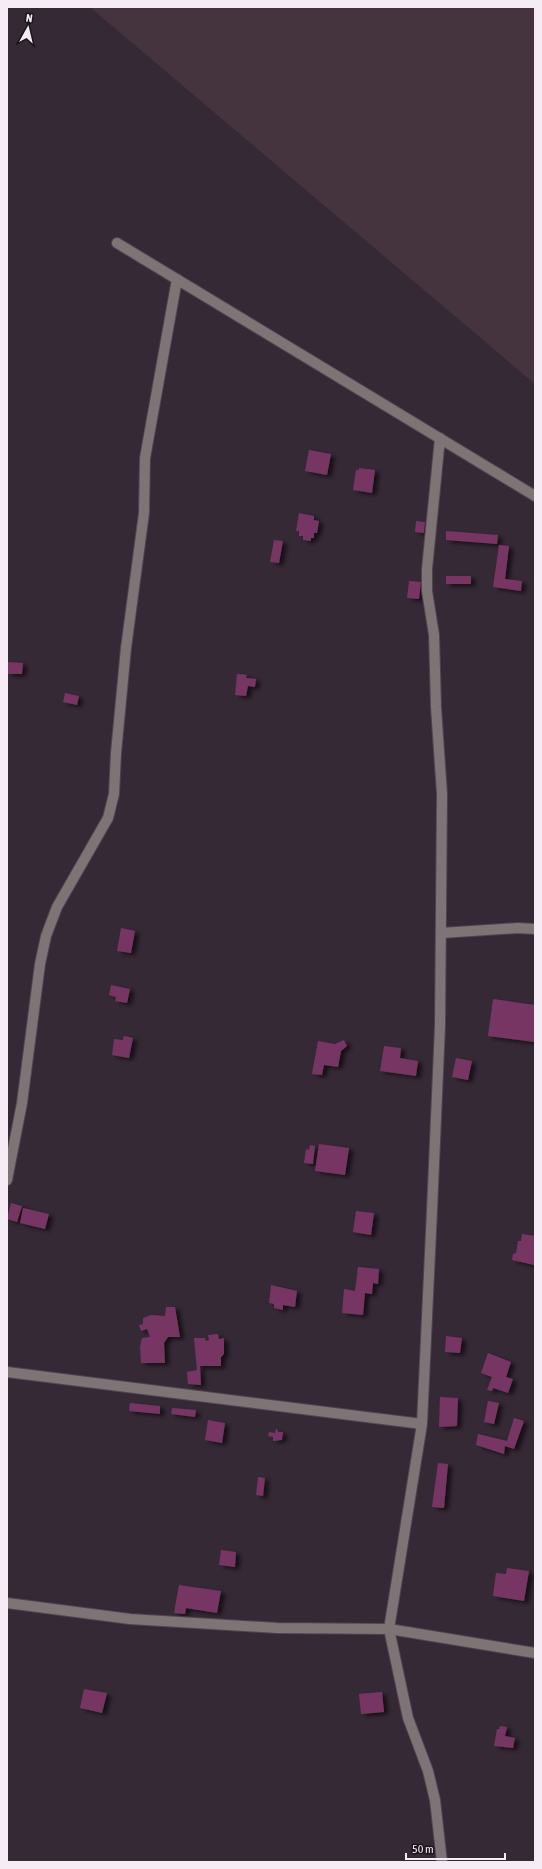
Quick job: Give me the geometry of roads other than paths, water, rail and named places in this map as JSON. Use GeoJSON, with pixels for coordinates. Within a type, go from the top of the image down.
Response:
{"type":"FeatureCollection","features":[{"type":"Feature","properties":{"kind":"street"},"geometry":{"type":"LineString","coordinates":[[117,243],[535,496]]}},
{"type":"Feature","properties":{"kind":"street"},"geometry":{"type":"LineString","coordinates":[[7,1180],[22,1103],[40,964],[46,936],[57,907],[108,818],[114,794],[116,754],[126,648],[144,513],[145,458],[177,279]]}},
{"type":"Feature","properties":{"kind":"street"},"geometry":{"type":"LineString","coordinates":[[440,438],[427,569],[427,591],[434,635],[436,707],[442,794],[440,1026],[422,1424],[389,1629],[408,1718],[428,1771],[435,1800],[442,1862]]}},
{"type":"Feature","properties":{"kind":"street"},"geometry":{"type":"LineString","coordinates":[[441,933],[518,928],[535,929]]}},
{"type":"Feature","properties":{"kind":"street"},"geometry":{"type":"LineString","coordinates":[[7,1372],[422,1424]]}},
{"type":"Feature","properties":{"kind":"street"},"geometry":{"type":"LineString","coordinates":[[7,1603],[130,1618],[277,1628],[389,1629],[535,1654]]}}]}
